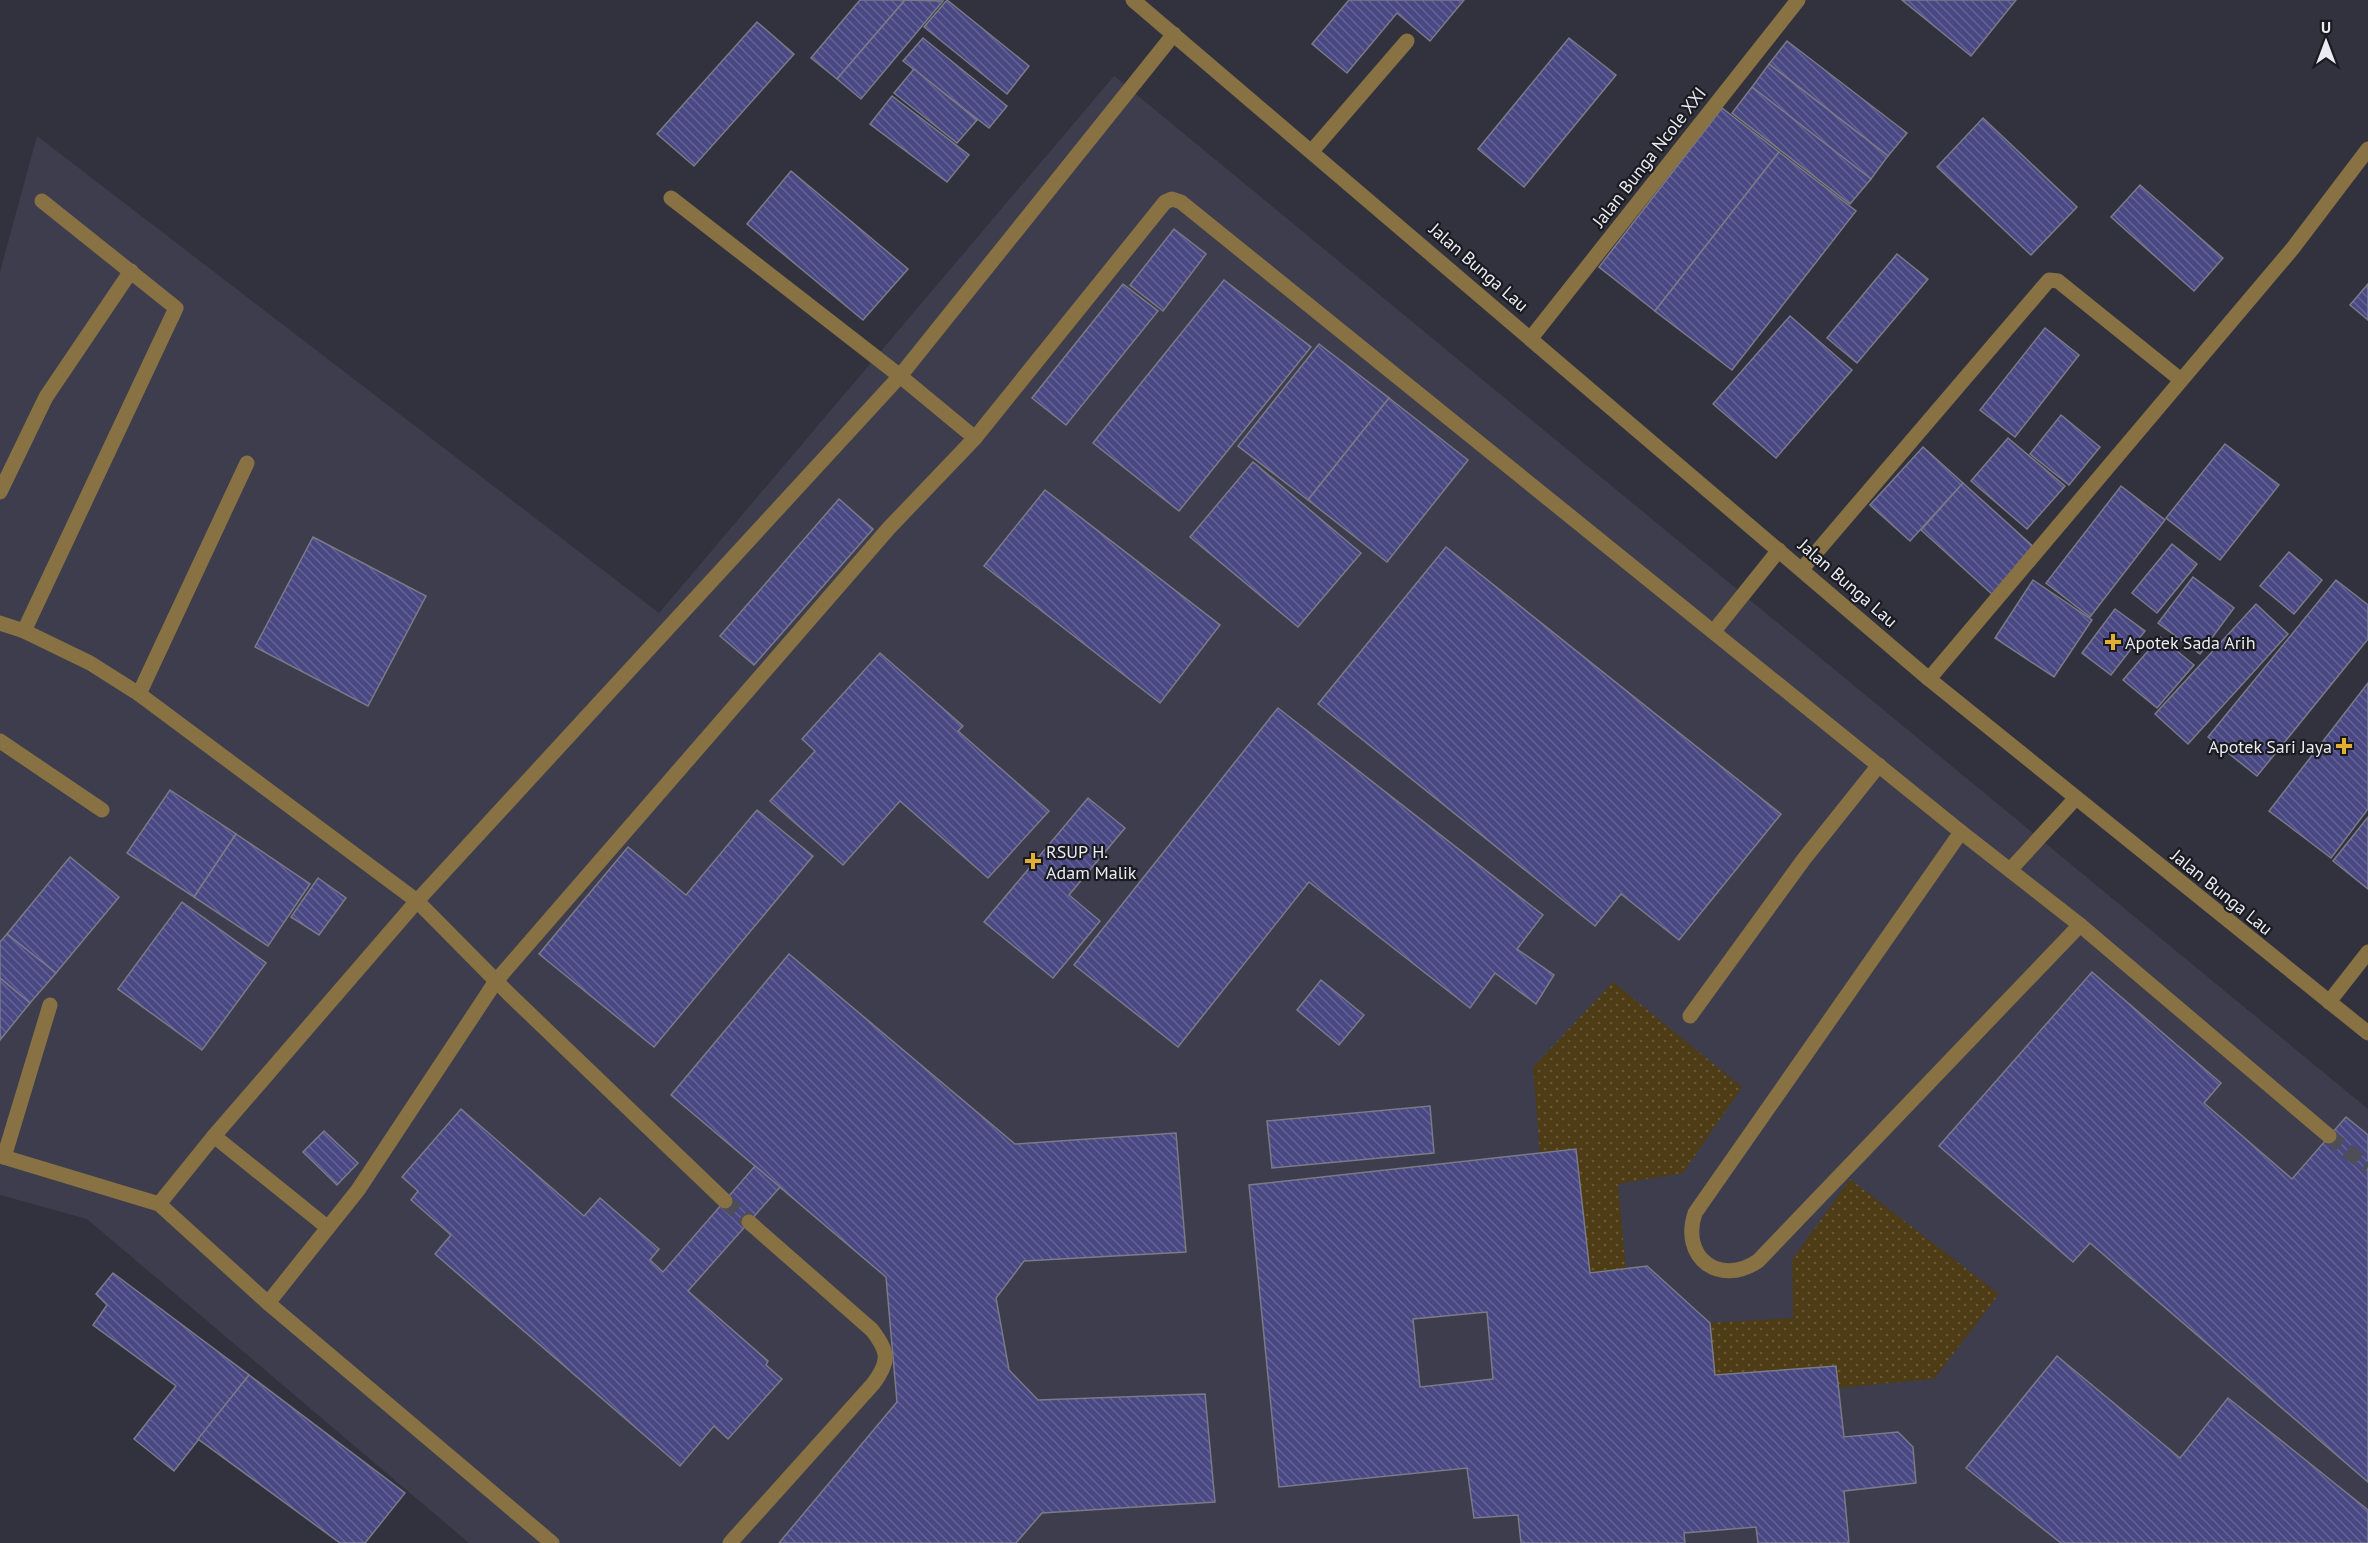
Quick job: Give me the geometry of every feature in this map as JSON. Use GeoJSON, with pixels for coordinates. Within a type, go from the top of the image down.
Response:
{"type":"FeatureCollection","features":[{"type":"Feature","properties":{"kind":"street","name":"Jalan Bunga Lau"},"geometry":{"type":"LineString","coordinates":[[1133,0],[1312,150],[1929,679],[2368,1033]]}},
{"type":"Feature","properties":{"kind":"street","name":"Jalan Bunga Ncole XXI"},"geometry":{"type":"LineString","coordinates":[[1531,338],[1798,0]]}},
{"type":"Feature","properties":{"kind":"street"},"geometry":{"type":"LineString","coordinates":[[159,1204],[214,1136],[417,901],[900,376],[1174,34]]}},
{"type":"Feature","properties":{"kind":"street"},"geometry":{"type":"LineString","coordinates":[[1312,150],[1407,41]]}},
{"type":"Feature","properties":{"kind":"street"},"geometry":{"type":"LineString","coordinates":[[1929,679],[2293,248],[2368,149]]}},
{"type":"Feature","properties":{"kind":"street"},"geometry":{"type":"LineString","coordinates":[[671,198],[900,376],[975,438]]}},
{"type":"Feature","properties":{"kind":"street"},"geometry":{"type":"LineString","coordinates":[[267,1303],[358,1190],[496,981],[881,537],[975,438],[1165,202],[1172,199],[1190,210],[1961,832],[2080,925],[2329,1136]]}},
{"type":"Feature","properties":{"kind":"street"},"geometry":{"type":"LineString","coordinates":[[24,631],[176,308],[42,201]]}},
{"type":"Feature","properties":{"kind":"street"},"geometry":{"type":"LineString","coordinates":[[0,492],[46,397],[131,272]]}},
{"type":"Feature","properties":{"kind":"street"},"geometry":{"type":"LineString","coordinates":[[1802,569],[2049,280],[2058,281],[2181,380]]}},
{"type":"Feature","properties":{"kind":"street"},"geometry":{"type":"LineString","coordinates":[[139,694],[247,463]]}},
{"type":"Feature","properties":{"kind":"street"},"geometry":{"type":"LineString","coordinates":[[1714,631],[1779,550]]}},
{"type":"Feature","properties":{"kind":"street"},"geometry":{"type":"LineString","coordinates":[[0,623],[24,631],[90,663],[139,694],[417,901],[496,981],[725,1201]]}},
{"type":"Feature","properties":{"kind":"street"},"geometry":{"type":"LineString","coordinates":[[0,741],[102,810]]}},
{"type":"Feature","properties":{"kind":"street"},"geometry":{"type":"LineString","coordinates":[[1690,1016],[1804,859],[1879,765]]}},
{"type":"Feature","properties":{"kind":"street"},"geometry":{"type":"LineString","coordinates":[[2010,870],[2075,799]]}},
{"type":"Feature","properties":{"kind":"street"},"geometry":{"type":"LineString","coordinates":[[1961,832],[1695,1213],[1690,1227],[1691,1241],[1696,1253],[1706,1263],[1732,1272],[1746,1269],[1758,1260],[2080,925]]}},
{"type":"Feature","properties":{"kind":"street"},"geometry":{"type":"LineString","coordinates":[[2328,1002],[2368,952]]}},
{"type":"Feature","properties":{"kind":"street"},"geometry":{"type":"LineString","coordinates":[[50,1005],[2,1157],[159,1204],[267,1303],[552,1543]]}},
{"type":"Feature","properties":{"kind":"street"},"geometry":{"type":"LineString","coordinates":[[214,1136],[327,1227]]}},
{"type":"Feature","properties":{"kind":"street"},"geometry":{"type":"LineString","coordinates":[[730,1543],[873,1384],[884,1367],[886,1356],[883,1345],[872,1330],[749,1222]]}},
{"type":"Feature","properties":{"kind":"shaded area","name":"RSUP H. Adam Malik"},"geometry":{"type":"Polygon","coordinates":[[[1114,76],[2368,1109],[2368,1543],[469,1543],[87,1219],[0,1195],[0,272],[37,136],[659,613],[1114,76]]]}},
{"type":"Feature","properties":{"kind":"shaded area"},"geometry":{"type":"Polygon","coordinates":[[[1613,982],[1742,1087],[1683,1173],[1618,1184],[1626,1269],[1590,1273],[1576,1150],[1540,1154],[1533,1067],[1613,982]]]}},
{"type":"Feature","properties":{"kind":"shaded area"},"geometry":{"type":"Polygon","coordinates":[[[1850,1179],[1999,1294],[1934,1379],[1838,1388],[1835,1366],[1715,1375],[1710,1323],[1793,1318],[1792,1260],[1850,1179]]]}},
{"type":"Feature","properties":{"kind":"building"},"geometry":{"type":"Polygon","coordinates":[[[860,0],[905,0],[837,79],[811,58],[860,0]]]}},
{"type":"Feature","properties":{"kind":"building"},"geometry":{"type":"Polygon","coordinates":[[[905,0],[943,1],[861,99],[837,79],[905,0]]]}},
{"type":"Feature","properties":{"kind":"building"},"geometry":{"type":"Polygon","coordinates":[[[947,0],[1029,66],[1007,94],[924,27],[947,0]]]}},
{"type":"Feature","properties":{"kind":"building"},"geometry":{"type":"Polygon","coordinates":[[[1349,0],[1464,0],[1430,41],[1397,13],[1347,73],[1312,44],[1349,0]]]}},
{"type":"Feature","properties":{"kind":"building"},"geometry":{"type":"Polygon","coordinates":[[[1902,0],[2016,0],[1971,56],[1902,0]]]}},
{"type":"Feature","properties":{"kind":"building"},"geometry":{"type":"Polygon","coordinates":[[[757,22],[794,54],[694,166],[657,134],[757,22]]]}},
{"type":"Feature","properties":{"kind":"building"},"geometry":{"type":"Polygon","coordinates":[[[923,38],[1007,106],[989,128],[903,61],[923,38]]]}},
{"type":"Feature","properties":{"kind":"building"},"geometry":{"type":"Polygon","coordinates":[[[1569,38],[1616,75],[1524,187],[1478,149],[1569,38]]]}},
{"type":"Feature","properties":{"kind":"building"},"geometry":{"type":"Polygon","coordinates":[[[1787,41],[1907,133],[1888,156],[1769,64],[1787,41]]]}},
{"type":"Feature","properties":{"kind":"building"},"geometry":{"type":"Polygon","coordinates":[[[1769,64],[1888,156],[1871,179],[1752,87],[1769,64]]]}},
{"type":"Feature","properties":{"kind":"building"},"geometry":{"type":"Polygon","coordinates":[[[914,69],[977,120],[957,143],[894,93],[914,69]]]}},
{"type":"Feature","properties":{"kind":"building"},"geometry":{"type":"Polygon","coordinates":[[[1752,87],[1871,179],[1850,204],[1732,113],[1752,87]]]}},
{"type":"Feature","properties":{"kind":"building"},"geometry":{"type":"Polygon","coordinates":[[[892,96],[969,155],[947,182],[870,124],[892,96]]]}},
{"type":"Feature","properties":{"kind":"building"},"geometry":{"type":"Polygon","coordinates":[[[1722,108],[1779,152],[1655,311],[1599,267],[1722,108]]]}},
{"type":"Feature","properties":{"kind":"building"},"geometry":{"type":"Polygon","coordinates":[[[1983,118],[2077,207],[2031,255],[1937,167],[1983,118]]]}},
{"type":"Feature","properties":{"kind":"building"},"geometry":{"type":"Polygon","coordinates":[[[1779,152],[1856,211],[1732,370],[1655,311],[1779,152]]]}},
{"type":"Feature","properties":{"kind":"building"},"geometry":{"type":"Polygon","coordinates":[[[791,171],[908,269],[863,320],[747,224],[791,171]]]}},
{"type":"Feature","properties":{"kind":"building"},"geometry":{"type":"Polygon","coordinates":[[[2140,185],[2223,258],[2194,291],[2111,217],[2140,185]]]}},
{"type":"Feature","properties":{"kind":"building"},"geometry":{"type":"Polygon","coordinates":[[[1174,229],[1206,254],[1163,311],[1130,285],[1174,229]]]}},
{"type":"Feature","properties":{"kind":"building"},"geometry":{"type":"Polygon","coordinates":[[[1897,254],[1928,279],[1857,363],[1827,338],[1897,254]]]}},
{"type":"Feature","properties":{"kind":"building"},"geometry":{"type":"Polygon","coordinates":[[[1224,280],[1311,347],[1179,511],[1093,443],[1224,280]]]}},
{"type":"Feature","properties":{"kind":"building"},"geometry":{"type":"Polygon","coordinates":[[[1123,284],[1158,311],[1066,425],[1032,398],[1123,284]]]}},
{"type":"Feature","properties":{"kind":"building"},"geometry":{"type":"Polygon","coordinates":[[[2368,284],[2368,320],[2350,305],[2368,284]]]}},
{"type":"Feature","properties":{"kind":"building"},"geometry":{"type":"Polygon","coordinates":[[[1790,316],[1852,370],[1776,458],[1713,404],[1790,316]]]}},
{"type":"Feature","properties":{"kind":"building"},"geometry":{"type":"Polygon","coordinates":[[[2045,328],[2079,355],[2015,437],[1980,410],[2045,328]]]}},
{"type":"Feature","properties":{"kind":"building"},"geometry":{"type":"Polygon","coordinates":[[[1319,344],[1389,398],[1308,500],[1238,446],[1319,344]]]}},
{"type":"Feature","properties":{"kind":"building"},"geometry":{"type":"Polygon","coordinates":[[[1389,398],[1468,460],[1387,562],[1308,500],[1389,398]]]}},
{"type":"Feature","properties":{"kind":"building"},"geometry":{"type":"Polygon","coordinates":[[[2061,415],[2100,447],[2069,485],[2030,454],[2061,415]]]}},
{"type":"Feature","properties":{"kind":"building"},"geometry":{"type":"Polygon","coordinates":[[[2008,438],[2065,486],[2027,529],[1971,481],[2008,438]]]}},
{"type":"Feature","properties":{"kind":"building"},"geometry":{"type":"Polygon","coordinates":[[[2225,444],[2279,485],[2220,560],[2166,518],[2225,444]]]}},
{"type":"Feature","properties":{"kind":"building"},"geometry":{"type":"Polygon","coordinates":[[[1923,447],[1963,483],[1910,541],[1870,505],[1923,447]]]}},
{"type":"Feature","properties":{"kind":"building"},"geometry":{"type":"Polygon","coordinates":[[[1253,462],[1361,553],[1298,627],[1190,537],[1253,462]]]}},
{"type":"Feature","properties":{"kind":"building"},"geometry":{"type":"Polygon","coordinates":[[[1963,483],[2036,549],[1993,595],[1921,530],[1963,483]]]}},
{"type":"Feature","properties":{"kind":"building"},"geometry":{"type":"Polygon","coordinates":[[[2121,486],[2165,520],[2090,617],[2046,583],[2121,486]]]}},
{"type":"Feature","properties":{"kind":"building"},"geometry":{"type":"Polygon","coordinates":[[[1045,490],[1220,625],[1160,703],[984,566],[1045,490]]]}},
{"type":"Feature","properties":{"kind":"building"},"geometry":{"type":"Polygon","coordinates":[[[839,499],[873,529],[754,665],[720,636],[839,499]]]}},
{"type":"Feature","properties":{"kind":"building"},"geometry":{"type":"Polygon","coordinates":[[[313,537],[426,596],[368,706],[255,647],[313,537]]]}},
{"type":"Feature","properties":{"kind":"building"},"geometry":{"type":"Polygon","coordinates":[[[2172,544],[2197,564],[2157,613],[2132,593],[2172,544]]]}},
{"type":"Feature","properties":{"kind":"building"},"geometry":{"type":"Polygon","coordinates":[[[1446,547],[1781,814],[1679,940],[1621,894],[1595,926],[1318,704],[1446,547]]]}},
{"type":"Feature","properties":{"kind":"building"},"geometry":{"type":"Polygon","coordinates":[[[2289,552],[2322,580],[2294,614],[2260,586],[2289,552]]]}},
{"type":"Feature","properties":{"kind":"building"},"geometry":{"type":"Polygon","coordinates":[[[2193,577],[2234,608],[2200,654],[2158,623],[2193,577]]]}},
{"type":"Feature","properties":{"kind":"building"},"geometry":{"type":"Polygon","coordinates":[[[2033,580],[2092,620],[2054,677],[1995,638],[2033,580]]]}},
{"type":"Feature","properties":{"kind":"building"},"geometry":{"type":"Polygon","coordinates":[[[2336,580],[2368,605],[2368,639],[2257,776],[2208,737],[2336,580]]]}},
{"type":"Feature","properties":{"kind":"building"},"geometry":{"type":"Polygon","coordinates":[[[2256,604],[2288,634],[2188,744],[2155,714],[2256,604]]]}},
{"type":"Feature","properties":{"kind":"building","name":"Apotek Sada Arih"},"geometry":{"type":"Polygon","coordinates":[[[2115,609],[2145,631],[2111,675],[2082,653],[2115,609]]]}},
{"type":"Feature","properties":{"kind":"building"},"geometry":{"type":"Polygon","coordinates":[[[2160,637],[2194,665],[2157,708],[2123,680],[2160,637]]]}},
{"type":"Feature","properties":{"kind":"building"},"geometry":{"type":"Polygon","coordinates":[[[880,653],[963,726],[958,731],[1049,811],[988,878],[900,801],[843,865],[770,801],[815,751],[802,739],[880,653]]]}},
{"type":"Feature","properties":{"kind":"building","name":"Apotek Sari Jaya"},"geometry":{"type":"Polygon","coordinates":[[[2368,683],[2368,809],[2331,858],[2269,811],[2368,683]]]}},
{"type":"Feature","properties":{"kind":"building"},"geometry":{"type":"Polygon","coordinates":[[[1278,708],[1543,915],[1517,949],[1554,975],[1536,1004],[1495,973],[1470,1008],[1309,882],[1178,1047],[1074,965],[1278,708]]]}},
{"type":"Feature","properties":{"kind":"building"},"geometry":{"type":"Polygon","coordinates":[[[170,790],[236,834],[194,897],[127,853],[170,790]]]}},
{"type":"Feature","properties":{"kind":"building"},"geometry":{"type":"Polygon","coordinates":[[[1088,798],[1125,828],[1069,895],[1100,921],[1053,978],[984,922],[1088,798]]]}},
{"type":"Feature","properties":{"kind":"building"},"geometry":{"type":"Polygon","coordinates":[[[757,810],[813,856],[654,1047],[539,954],[628,847],[686,895],[757,810]]]}},
{"type":"Feature","properties":{"kind":"building"},"geometry":{"type":"Polygon","coordinates":[[[2368,817],[2368,889],[2333,861],[2368,817]]]}},
{"type":"Feature","properties":{"kind":"building"},"geometry":{"type":"Polygon","coordinates":[[[236,834],[310,884],[268,946],[194,897],[236,834]]]}},
{"type":"Feature","properties":{"kind":"building"},"geometry":{"type":"Polygon","coordinates":[[[70,857],[119,897],[56,973],[7,934],[70,857]]]}},
{"type":"Feature","properties":{"kind":"building"},"geometry":{"type":"Polygon","coordinates":[[[318,878],[346,898],[319,935],[291,917],[318,878]]]}},
{"type":"Feature","properties":{"kind":"building"},"geometry":{"type":"Polygon","coordinates":[[[182,902],[266,963],[202,1050],[118,989],[182,902]]]}},
{"type":"Feature","properties":{"kind":"building"},"geometry":{"type":"Polygon","coordinates":[[[7,934],[56,973],[30,1003],[0,978],[0,942],[7,934]]]}},
{"type":"Feature","properties":{"kind":"building"},"geometry":{"type":"Polygon","coordinates":[[[789,954],[1015,1144],[1176,1133],[1186,1252],[1024,1261],[996,1298],[1009,1370],[1038,1400],[1205,1394],[1215,1502],[1042,1513],[1016,1543],[779,1543],[897,1402],[886,1277],[671,1095],[789,954]]]}},
{"type":"Feature","properties":{"kind":"building"},"geometry":{"type":"Polygon","coordinates":[[[2092,972],[2221,1083],[2204,1103],[2292,1179],[2346,1117],[2368,1135],[2368,1482],[2090,1243],[2073,1262],[1939,1146],[2092,972]]]}},
{"type":"Feature","properties":{"kind":"building"},"geometry":{"type":"Polygon","coordinates":[[[0,978],[30,1003],[0,1040],[0,978]]]}},
{"type":"Feature","properties":{"kind":"building"},"geometry":{"type":"Polygon","coordinates":[[[1321,980],[1364,1015],[1339,1045],[1297,1010],[1321,980]]]}},
{"type":"Feature","properties":{"kind":"building"},"geometry":{"type":"Polygon","coordinates":[[[1430,1106],[1434,1153],[1272,1168],[1267,1121],[1430,1106]]]}},
{"type":"Feature","properties":{"kind":"building"},"geometry":{"type":"Polygon","coordinates":[[[461,1109],[584,1216],[600,1198],[659,1249],[650,1260],[663,1272],[755,1166],[780,1187],[688,1291],[768,1361],[766,1365],[782,1379],[728,1439],[714,1426],[680,1466],[435,1254],[451,1235],[411,1200],[418,1191],[402,1177],[461,1109]]]}},
{"type":"Feature","properties":{"kind":"building"},"geometry":{"type":"Polygon","coordinates":[[[324,1131],[358,1163],[337,1185],[303,1152],[324,1131]]]}},
{"type":"Feature","properties":{"kind":"building"},"geometry":{"type":"Polygon","coordinates":[[[1576,1149],[1590,1273],[1647,1266],[1710,1323],[1715,1375],[1836,1366],[1844,1437],[1898,1432],[1913,1447],[1916,1483],[1844,1491],[1849,1543],[1758,1543],[1756,1527],[1684,1533],[1685,1543],[1521,1543],[1518,1515],[1474,1518],[1467,1468],[1279,1487],[1249,1185],[1576,1149]],[[1487,1312],[1413,1319],[1420,1387],[1493,1379],[1487,1312]]]}},
{"type":"Feature","properties":{"kind":"building"},"geometry":{"type":"Polygon","coordinates":[[[113,1273],[249,1375],[174,1471],[134,1439],[176,1386],[93,1325],[107,1305],[96,1294],[113,1273]]]}},
{"type":"Feature","properties":{"kind":"building"},"geometry":{"type":"Polygon","coordinates":[[[2057,1356],[2180,1458],[2228,1398],[2368,1510],[2368,1543],[2061,1543],[1966,1468],[2057,1356]]]}},
{"type":"Feature","properties":{"kind":"building"},"geometry":{"type":"Polygon","coordinates":[[[249,1375],[405,1493],[365,1543],[340,1543],[198,1439],[249,1375]]]}},
{"type":"Feature","properties":{"kind":"tunnel"},"geometry":{"type":"LineString","coordinates":[[2329,1136],[2368,1167]]}},
{"type":"Feature","properties":{"kind":"tunnel"},"geometry":{"type":"LineString","coordinates":[[725,1201],[749,1222]]}},
{"type":"Feature","properties":{"kind":"place","name":"Apotek Sada Arih"},"geometry":{"type":"Point","coordinates":[2113,642]}},
{"type":"Feature","properties":{"kind":"place","name":"Apotek Sari Jaya"},"geometry":{"type":"Point","coordinates":[2344,746]}},
{"type":"Feature","properties":{"kind":"place","name":"RSUP H. Adam Malik"},"geometry":{"type":"Point","coordinates":[1033,861]}}]}
